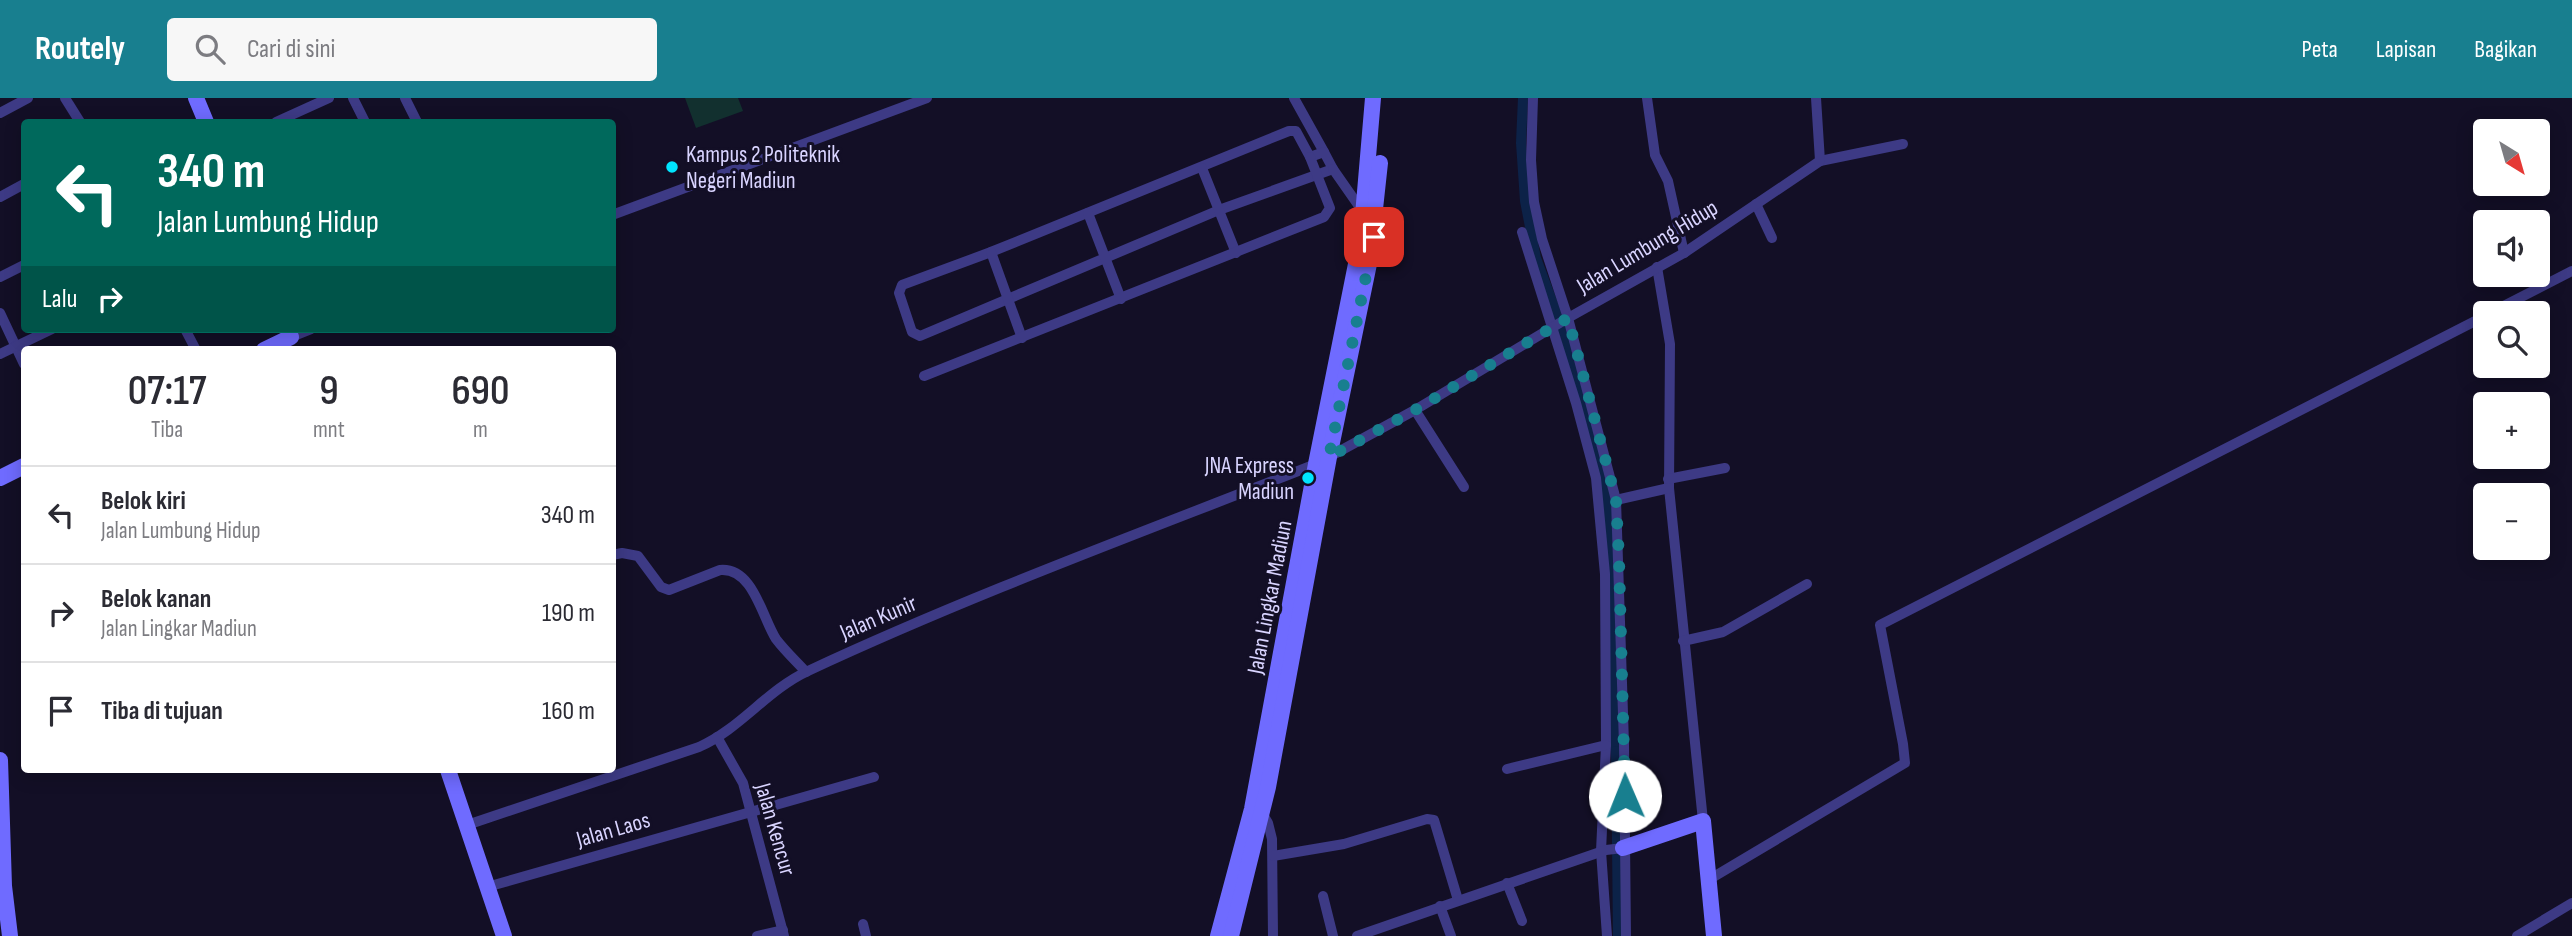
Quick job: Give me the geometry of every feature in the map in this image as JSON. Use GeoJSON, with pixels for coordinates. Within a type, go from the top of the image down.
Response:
{"type":"FeatureCollection","features":[{"type":"Feature","properties":{"kind":"main road"},"geometry":{"type":"LineString","coordinates":[[196,98],[205,119]]}},
{"type":"Feature","properties":{"kind":"main road","name":"Jalan Lingkar Madiun"},"geometry":{"type":"LineString","coordinates":[[1231,936],[1323,461],[1364,214],[1373,98]]}},
{"type":"Feature","properties":{"kind":"main road","name":"Jalan Lingkar Madiun"},"geometry":{"type":"LineString","coordinates":[[1323,461],[1374,237],[1384,98]]}},
{"type":"Feature","properties":{"kind":"main road"},"geometry":{"type":"LineString","coordinates":[[274,346],[292,339]]}},
{"type":"Feature","properties":{"kind":"main road"},"geometry":{"type":"LineString","coordinates":[[0,478],[21,468]]}},
{"type":"Feature","properties":{"kind":"main road"},"geometry":{"type":"LineString","coordinates":[[0,760],[4,886],[10,936]]}},
{"type":"Feature","properties":{"kind":"main road"},"geometry":{"type":"LineString","coordinates":[[449,773],[504,936]]}},
{"type":"Feature","properties":{"kind":"main road","name":"Jalan Lingkar Madiun"},"geometry":{"type":"LineString","coordinates":[[1219,936],[1257,810]]}},
{"type":"Feature","properties":{"kind":"main road"},"geometry":{"type":"LineString","coordinates":[[1624,848],[1703,821],[1714,936]]}},
{"type":"Feature","properties":{"kind":"street"},"geometry":{"type":"LineString","coordinates":[[0,113],[28,98]]}},
{"type":"Feature","properties":{"kind":"street"},"geometry":{"type":"LineString","coordinates":[[65,98],[78,119]]}},
{"type":"Feature","properties":{"kind":"street"},"geometry":{"type":"LineString","coordinates":[[283,119],[329,98]]}},
{"type":"Feature","properties":{"kind":"street"},"geometry":{"type":"LineString","coordinates":[[353,98],[364,119]]}},
{"type":"Feature","properties":{"kind":"street"},"geometry":{"type":"LineString","coordinates":[[405,98],[416,119]]}},
{"type":"Feature","properties":{"kind":"street"},"geometry":{"type":"LineString","coordinates":[[616,214],[927,98]]}},
{"type":"Feature","properties":{"kind":"street"},"geometry":{"type":"LineString","coordinates":[[1294,98],[1333,169],[1364,214]]}},
{"type":"Feature","properties":{"kind":"street"},"geometry":{"type":"LineString","coordinates":[[1533,98],[1531,160],[1534,202],[1545,250],[1567,319],[1616,500],[1626,936]]}},
{"type":"Feature","properties":{"kind":"street"},"geometry":{"type":"LineString","coordinates":[[1647,98],[1655,155],[1668,181],[1684,253]]}},
{"type":"Feature","properties":{"kind":"street"},"geometry":{"type":"LineString","coordinates":[[1816,98],[1820,161],[1903,144]]}},
{"type":"Feature","properties":{"kind":"street"},"geometry":{"type":"LineString","coordinates":[[924,376],[1324,217],[1330,208],[1317,174],[1300,134],[1292,131],[902,285],[899,293],[912,332],[920,336],[1219,210],[1317,174],[1333,169]]}},
{"type":"Feature","properties":{"kind":"street"},"geometry":{"type":"LineString","coordinates":[[1310,157],[1324,152]]}},
{"type":"Feature","properties":{"kind":"street","name":"Jalan Lumbung Hidup"},"geometry":{"type":"LineString","coordinates":[[1323,461],[1684,253],[1820,161]]}},
{"type":"Feature","properties":{"kind":"street"},"geometry":{"type":"LineString","coordinates":[[1202,168],[1236,253]]}},
{"type":"Feature","properties":{"kind":"street"},"geometry":{"type":"LineString","coordinates":[[0,197],[21,186]]}},
{"type":"Feature","properties":{"kind":"street"},"geometry":{"type":"LineString","coordinates":[[1756,204],[1772,238]]}},
{"type":"Feature","properties":{"kind":"street"},"geometry":{"type":"LineString","coordinates":[[1088,213],[1121,299]]}},
{"type":"Feature","properties":{"kind":"street"},"geometry":{"type":"LineString","coordinates":[[1522,232],[1576,403],[1596,478],[1605,574],[1604,850],[1607,936]]}},
{"type":"Feature","properties":{"kind":"street"},"geometry":{"type":"LineString","coordinates":[[991,252],[1022,338]]}},
{"type":"Feature","properties":{"kind":"street"},"geometry":{"type":"LineString","coordinates":[[0,277],[21,266]]}},
{"type":"Feature","properties":{"kind":"street"},"geometry":{"type":"LineString","coordinates":[[1657,267],[1670,344],[1668,483],[1703,821]]}},
{"type":"Feature","properties":{"kind":"street"},"geometry":{"type":"LineString","coordinates":[[2513,301],[2572,271]]}},
{"type":"Feature","properties":{"kind":"street"},"geometry":{"type":"LineString","coordinates":[[0,313],[21,357]]}},
{"type":"Feature","properties":{"kind":"street"},"geometry":{"type":"LineString","coordinates":[[1710,879],[1905,763],[1880,625],[2473,322]]}},
{"type":"Feature","properties":{"kind":"street"},"geometry":{"type":"LineString","coordinates":[[0,355],[44,333]]}},
{"type":"Feature","properties":{"kind":"street"},"geometry":{"type":"LineString","coordinates":[[1415,410],[1464,487]]}},
{"type":"Feature","properties":{"kind":"street","name":"Jalan Kunir"},"geometry":{"type":"LineString","coordinates":[[467,825],[699,747],[717,737],[779,687],[870,642],[1323,461]]}},
{"type":"Feature","properties":{"kind":"street"},"geometry":{"type":"LineString","coordinates":[[1616,500],[1725,468]]}},
{"type":"Feature","properties":{"kind":"street"},"geometry":{"type":"LineString","coordinates":[[616,554],[638,556],[661,587],[669,590],[720,570],[728,569],[737,573],[751,589],[775,637],[806,672]]}},
{"type":"Feature","properties":{"kind":"street"},"geometry":{"type":"LineString","coordinates":[[1683,641],[1723,632],[1807,584]]}},
{"type":"Feature","properties":{"kind":"street","name":"Jalan Kencur"},"geometry":{"type":"LineString","coordinates":[[717,737],[743,783],[784,933]]}},
{"type":"Feature","properties":{"kind":"street"},"geometry":{"type":"LineString","coordinates":[[1507,769],[1606,745]]}},
{"type":"Feature","properties":{"kind":"street","name":"Jalan Laos"},"geometry":{"type":"LineString","coordinates":[[487,887],[874,777]]}},
{"type":"Feature","properties":{"kind":"street"},"geometry":{"type":"LineString","coordinates":[[1257,810],[1271,831],[1273,936]]}},
{"type":"Feature","properties":{"kind":"street"},"geometry":{"type":"LineString","coordinates":[[1273,856],[1344,844],[1427,819],[1434,820],[1458,900]]}},
{"type":"Feature","properties":{"kind":"street"},"geometry":{"type":"LineString","coordinates":[[1357,936],[1604,850],[1624,848]]}},
{"type":"Feature","properties":{"kind":"street"},"geometry":{"type":"LineString","coordinates":[[1507,883],[1522,920]]}},
{"type":"Feature","properties":{"kind":"street"},"geometry":{"type":"LineString","coordinates":[[1323,896],[1333,936]]}},
{"type":"Feature","properties":{"kind":"street"},"geometry":{"type":"LineString","coordinates":[[2517,936],[2572,903]]}},
{"type":"Feature","properties":{"kind":"street"},"geometry":{"type":"LineString","coordinates":[[1440,906],[1451,936]]}},
{"type":"Feature","properties":{"kind":"street"},"geometry":{"type":"LineString","coordinates":[[863,924],[866,936]]}},
{"type":"Feature","properties":{"kind":"street"},"geometry":{"type":"LineString","coordinates":[[757,936],[784,933]]}},
{"type":"Feature","properties":{"kind":"green space"},"geometry":{"type":"Polygon","coordinates":[[[685,98],[738,98],[743,111],[696,128],[685,98]]]}},
{"type":"Feature","properties":{"kind":"waterway"},"geometry":{"type":"LineString","coordinates":[[1523,98],[1521,143],[1525,201],[1536,258],[1565,336],[1605,486],[1610,526],[1616,755]]}},
{"type":"Feature","properties":{"kind":"waterway"},"geometry":{"type":"LineString","coordinates":[[1616,751],[1618,936]]}},
{"type":"Feature","properties":{"kind":"place","name":"Kampus 2 Politeknik Negeri Madiun"},"geometry":{"type":"Point","coordinates":[672,167]}},
{"type":"Feature","properties":{"kind":"place","name":"JNA Express Madiun"},"geometry":{"type":"Point","coordinates":[1308,478]}},
{"type":"Feature","properties":{"kind":"route"},"geometry":{"type":"LineString","coordinates":[[1374,237],[1329,457],[1415,410],[1568,318],[1616,500],[1625,796]]}}]}
